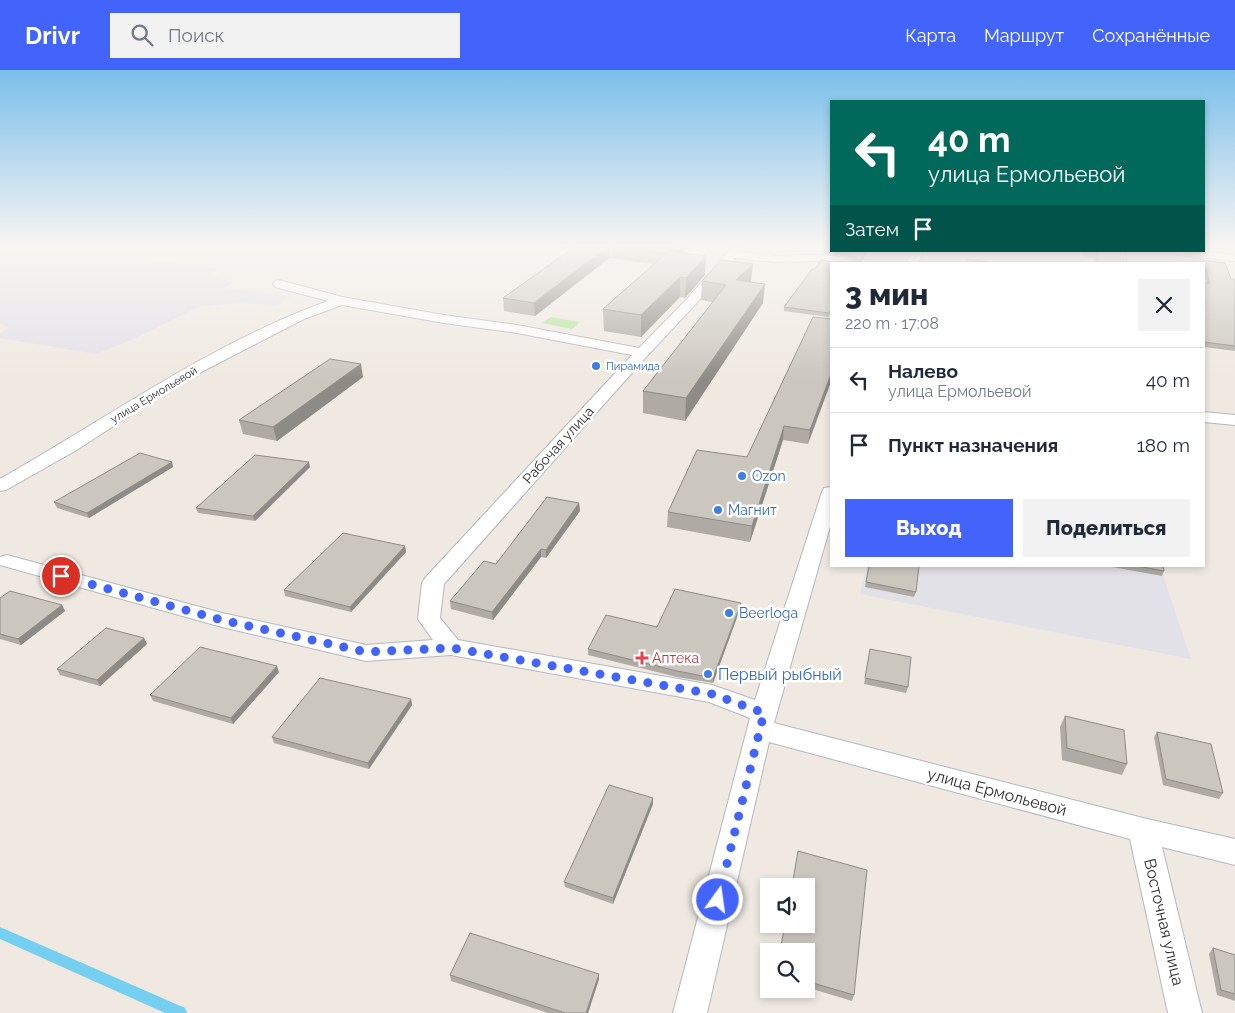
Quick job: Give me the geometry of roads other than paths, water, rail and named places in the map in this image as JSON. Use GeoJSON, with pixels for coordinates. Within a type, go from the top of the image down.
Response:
{"type":"FeatureCollection","features":[{"type":"Feature","properties":{"kind":"street"},"geometry":{"type":"LineString","coordinates":[[304,291],[341,301],[444,319],[517,329],[642,353]]}},
{"type":"Feature","properties":{"kind":"street","name":"Рабочая улица"},"geometry":{"type":"LineString","coordinates":[[452,648],[429,619],[433,583],[701,291]]}},
{"type":"Feature","properties":{"kind":"street","name":"улица Ермольевой"},"geometry":{"type":"LineString","coordinates":[[0,486],[68,447],[175,380],[299,316],[341,301]]}},
{"type":"Feature","properties":{"kind":"street"},"geometry":{"type":"LineString","coordinates":[[1205,417],[1235,420]]}},
{"type":"Feature","properties":{"kind":"street"},"geometry":{"type":"LineString","coordinates":[[690,1013],[761,721],[830,495]]}},
{"type":"Feature","properties":{"kind":"street","name":"улица Ермольевой"},"geometry":{"type":"LineString","coordinates":[[7,562],[222,620],[366,652],[452,648],[712,694],[761,721],[1143,830],[1235,852]]}},
{"type":"Feature","properties":{"kind":"street","name":"Восточная улица"},"geometry":{"type":"LineString","coordinates":[[1143,830],[1185,1013]]}},
{"type":"Feature","properties":{"kind":"waterway"},"geometry":{"type":"LineString","coordinates":[[0,933],[180,1013]]}},
{"type":"Feature","properties":{"kind":"place","name":"Пирамида"},"geometry":{"type":"Point","coordinates":[596,366]}},
{"type":"Feature","properties":{"kind":"place","name":"Ozon"},"geometry":{"type":"Point","coordinates":[742,476]}},
{"type":"Feature","properties":{"kind":"place","name":"Магнит"},"geometry":{"type":"Point","coordinates":[718,510]}},
{"type":"Feature","properties":{"kind":"place","name":"Beerloga"},"geometry":{"type":"Point","coordinates":[729,613]}},
{"type":"Feature","properties":{"kind":"place","name":"Аптека"},"geometry":{"type":"Point","coordinates":[642,658]}},
{"type":"Feature","properties":{"kind":"place","name":"Первый рыбный"},"geometry":{"type":"Point","coordinates":[708,674]}}]}
